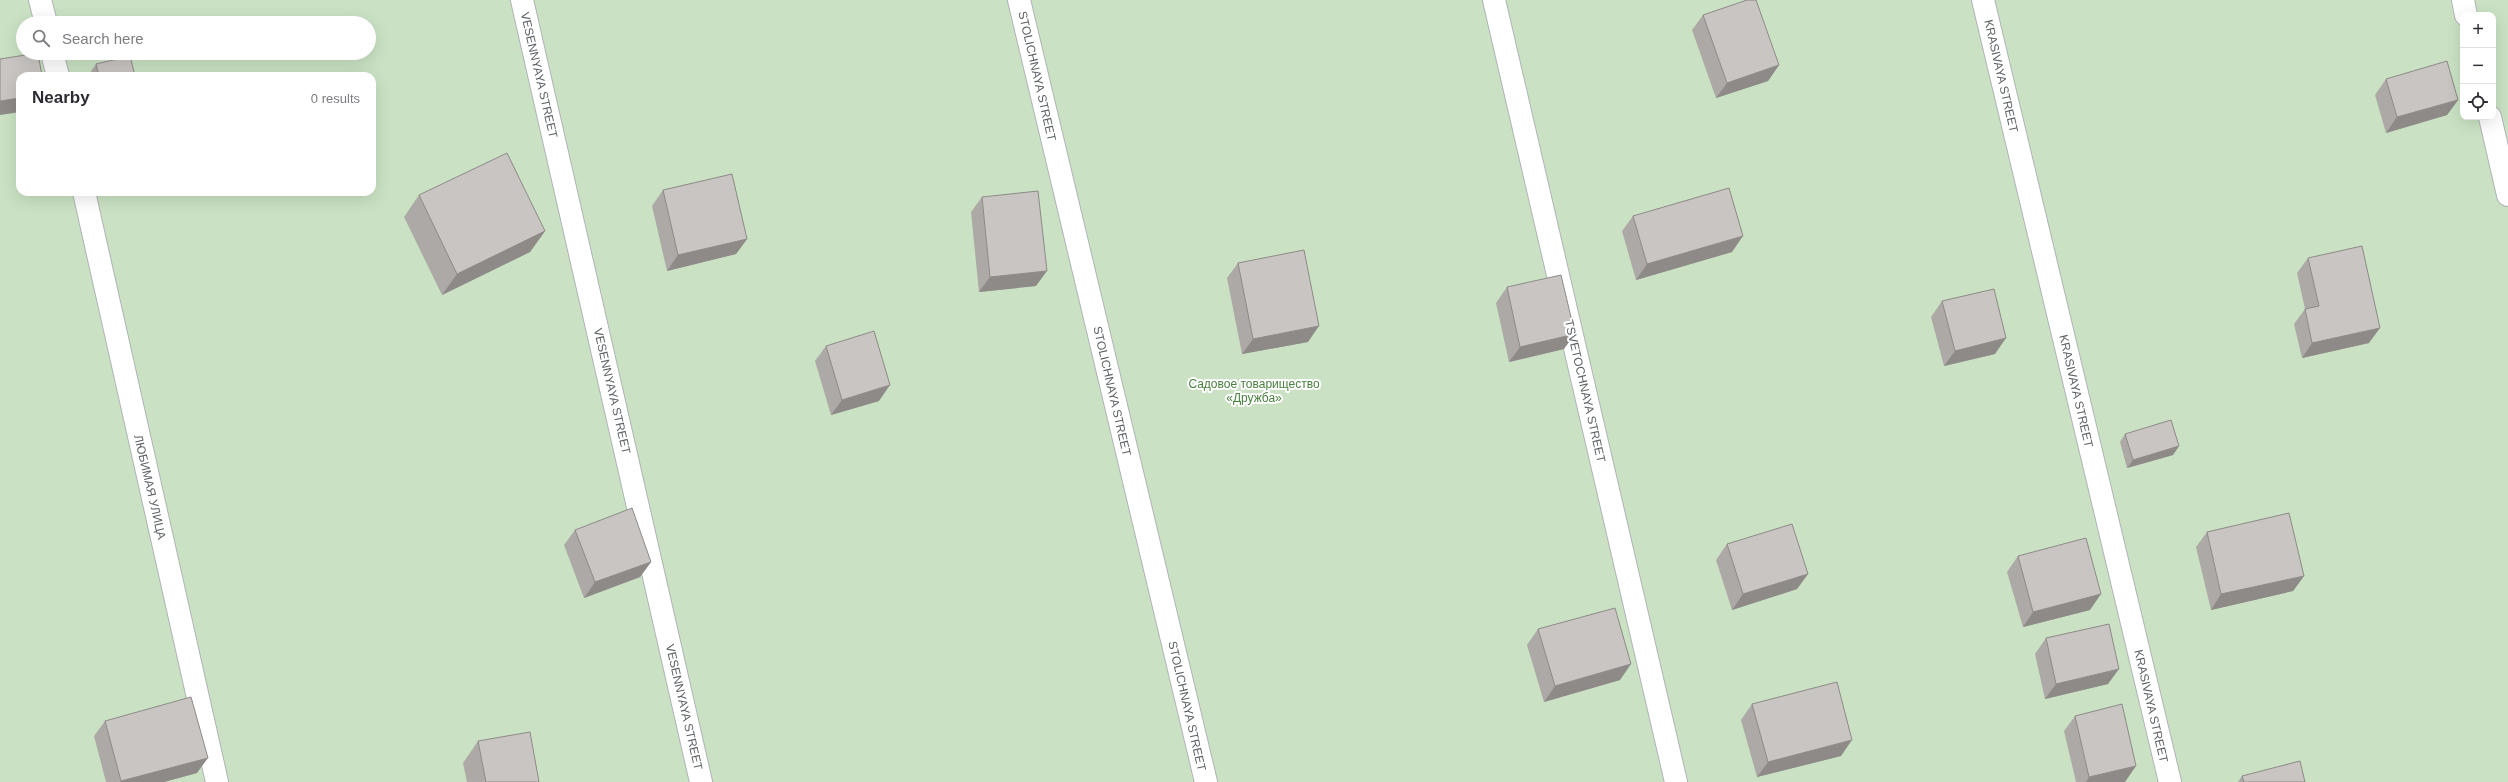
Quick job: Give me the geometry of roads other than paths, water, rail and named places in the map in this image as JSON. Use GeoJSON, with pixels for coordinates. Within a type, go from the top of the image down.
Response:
{"type":"FeatureCollection","features":[{"type":"Feature","properties":{"kind":"street"},"geometry":{"type":"LineString","coordinates":[[40,0],[44,16]]}},
{"type":"Feature","properties":{"kind":"street","name":"VESENNYAYA STREET"},"geometry":{"type":"LineString","coordinates":[[522,0],[701,782]]}},
{"type":"Feature","properties":{"kind":"street","name":"STOLICHNAYA STREET"},"geometry":{"type":"LineString","coordinates":[[1019,0],[1206,782]]}},
{"type":"Feature","properties":{"kind":"street","name":"TSVETOCHNAYA STREET"},"geometry":{"type":"LineString","coordinates":[[1494,0],[1676,782]]}},
{"type":"Feature","properties":{"kind":"street","name":"KRASIVAYA STREET"},"geometry":{"type":"LineString","coordinates":[[1983,0],[2170,782]]}},
{"type":"Feature","properties":{"kind":"street"},"geometry":{"type":"LineString","coordinates":[[2463,0],[2465,12]]}},
{"type":"Feature","properties":{"kind":"street"},"geometry":{"type":"LineString","coordinates":[[54,60],[57,72]]}},
{"type":"Feature","properties":{"kind":"street"},"geometry":{"type":"LineString","coordinates":[[2491,120],[2508,195]]}},
{"type":"Feature","properties":{"kind":"street","name":"ЛЮБИМАЯ УЛИЦА"},"geometry":{"type":"LineString","coordinates":[[85,196],[217,782]]}},
{"type":"Feature","properties":{"kind":"park label","name":"Садовое товарищество «Дружба»"},"geometry":{"type":"Point","coordinates":[1254,391]}}]}
